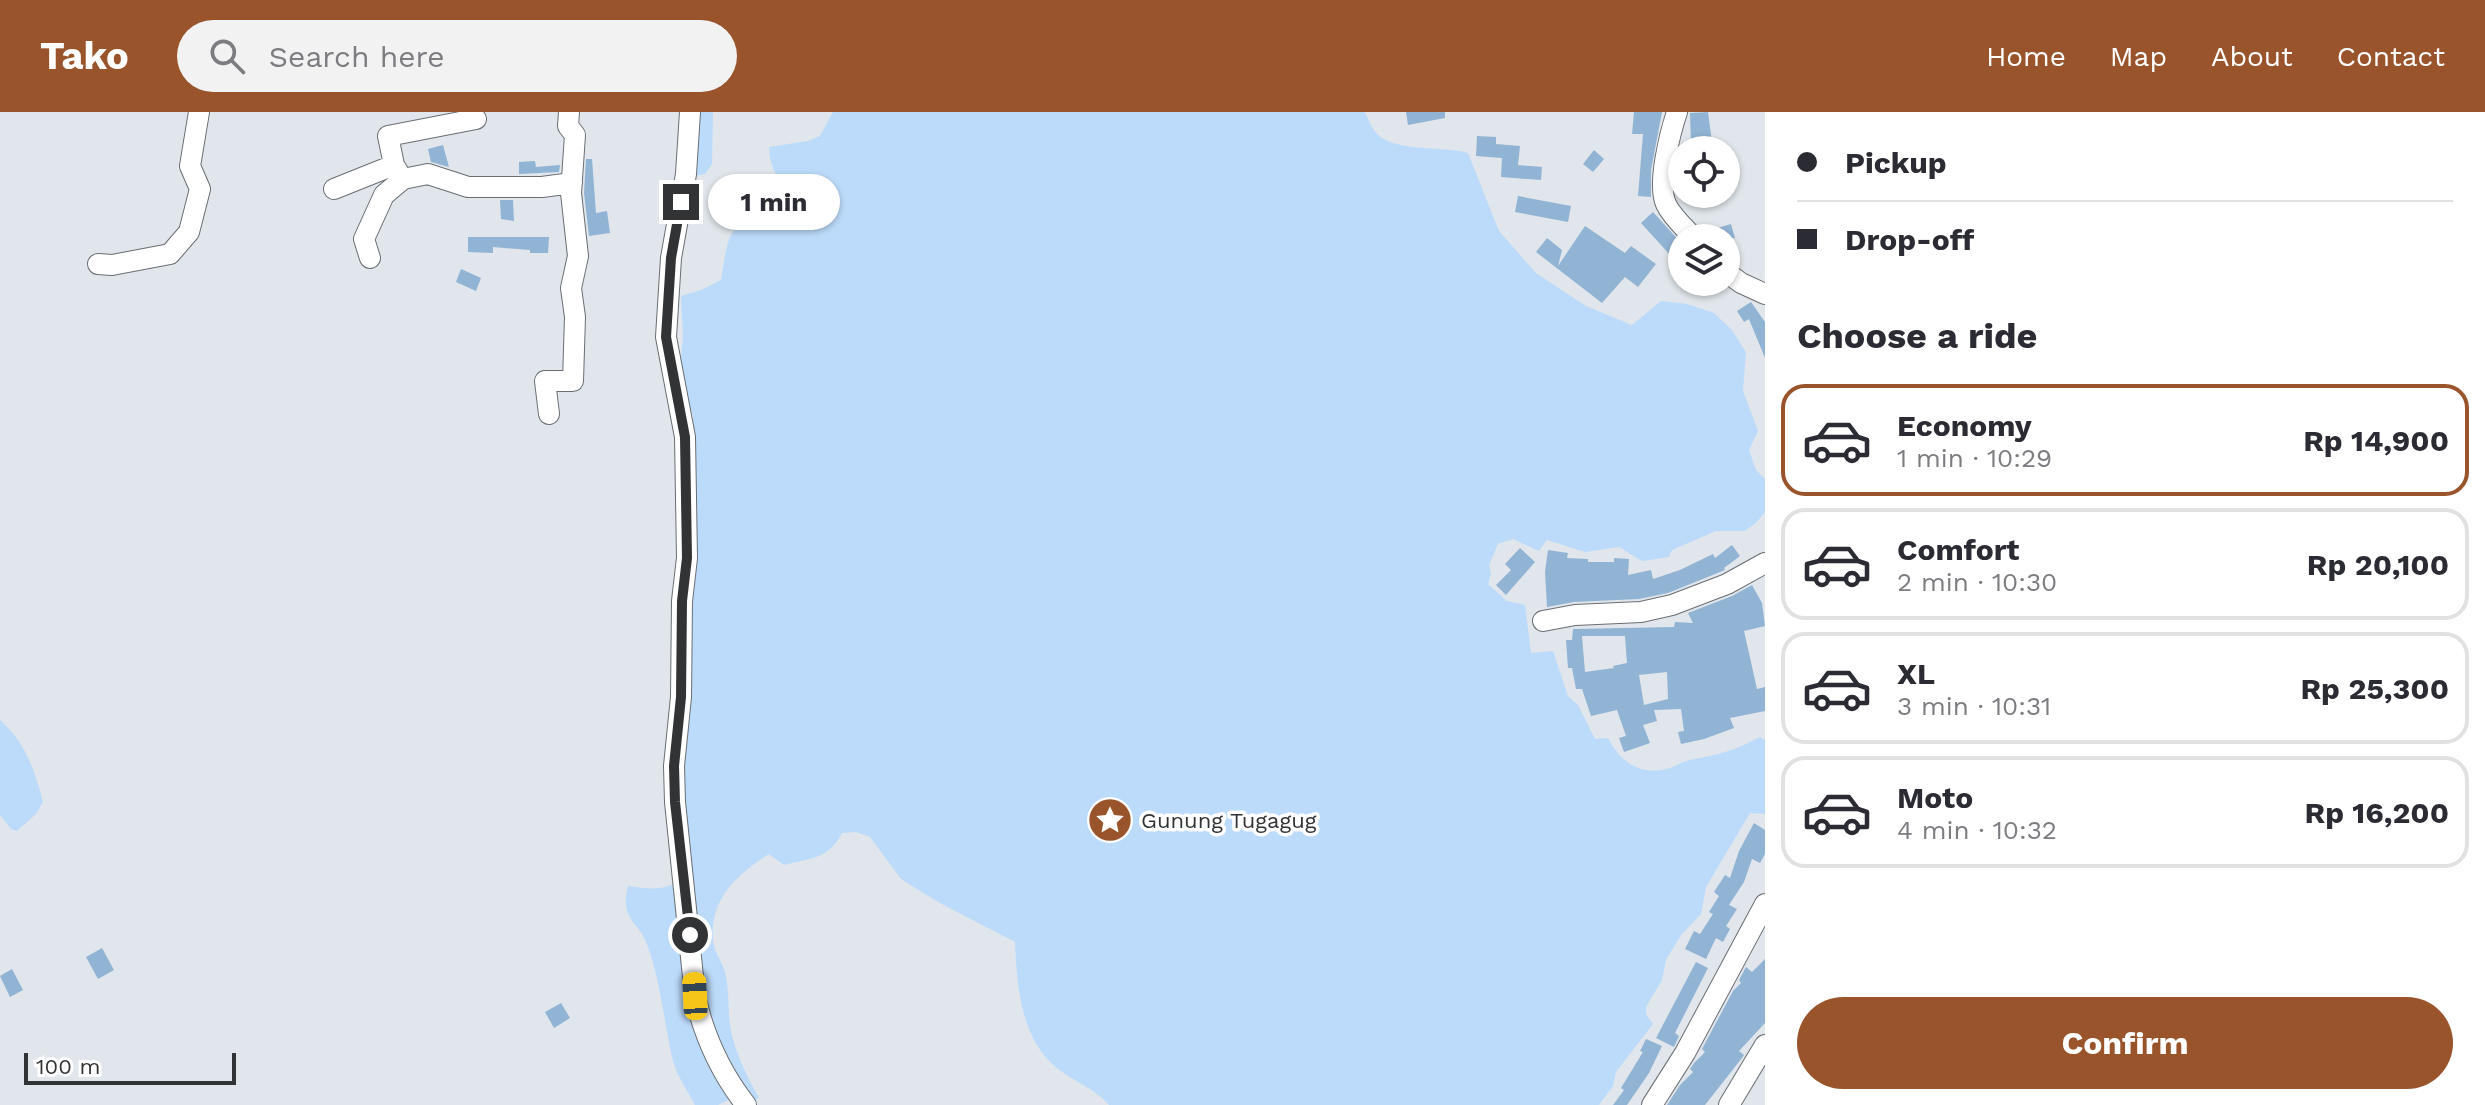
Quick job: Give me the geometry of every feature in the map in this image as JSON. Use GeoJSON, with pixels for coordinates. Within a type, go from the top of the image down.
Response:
{"type":"FeatureCollection","features":[{"type":"Feature","properties":{"kind":"street"},"geometry":{"type":"LineString","coordinates":[[98,264],[112,265],[170,254],[189,232],[200,189],[190,166],[199,112]]}},
{"type":"Feature","properties":{"kind":"street"},"geometry":{"type":"LineString","coordinates":[[549,414],[545,381],[573,381],[575,317],[571,288],[578,256],[572,183],[575,135],[568,126],[569,112]]}},
{"type":"Feature","properties":{"kind":"street"},"geometry":{"type":"LineString","coordinates":[[690,112],[686,174],[671,258],[666,337],[685,437],[687,479],[687,558],[682,601],[675,802],[697,1008],[719,1063],[746,1105]]}},
{"type":"Feature","properties":{"kind":"street"},"geometry":{"type":"LineString","coordinates":[[1677,112],[1670,134],[1664,200],[1682,224]]}},
{"type":"Feature","properties":{"kind":"street"},"geometry":{"type":"LineString","coordinates":[[370,258],[364,239],[398,172],[388,136],[476,119]]}},
{"type":"Feature","properties":{"kind":"street"},"geometry":{"type":"LineString","coordinates":[[334,189],[398,172],[428,174],[468,187],[542,187],[572,183]]}},
{"type":"Feature","properties":{"kind":"street"},"geometry":{"type":"LineString","coordinates":[[1740,282],[1765,294]]}},
{"type":"Feature","properties":{"kind":"street"},"geometry":{"type":"LineString","coordinates":[[1543,621],[1575,615],[1641,612],[1672,605],[1727,584],[1765,563]]}},
{"type":"Feature","properties":{"kind":"street"},"geometry":{"type":"LineString","coordinates":[[1652,1105],[1685,1053],[1765,904]]}},
{"type":"Feature","properties":{"kind":"street"},"geometry":{"type":"LineString","coordinates":[[1729,1105],[1765,1045]]}},
{"type":"Feature","properties":{"kind":"shaded area"},"geometry":{"type":"Polygon","coordinates":[[[694,112],[713,112],[712,164],[705,174],[691,177],[694,112]]]}},
{"type":"Feature","properties":{"kind":"shaded area"},"geometry":{"type":"Polygon","coordinates":[[[833,112],[1365,112],[1374,130],[1392,143],[1468,153],[1499,231],[1536,273],[1586,306],[1632,325],[1661,301],[1687,304],[1714,313],[1732,330],[1746,352],[1743,391],[1758,431],[1749,450],[1756,470],[1765,479],[1765,512],[1756,523],[1744,531],[1716,531],[1672,550],[1669,557],[1642,561],[1619,547],[1585,552],[1547,540],[1539,551],[1513,539],[1498,544],[1489,565],[1491,574],[1488,584],[1507,601],[1525,605],[1531,653],[1553,651],[1568,696],[1578,705],[1595,739],[1608,738],[1619,754],[1633,766],[1660,770],[1728,751],[1760,737],[1765,740],[1765,814],[1750,813],[1706,887],[1701,914],[1681,935],[1666,960],[1662,980],[1646,1007],[1646,1014],[1653,1024],[1616,1072],[1613,1086],[1599,1105],[1109,1105],[1058,1069],[1036,1043],[1028,1027],[1019,993],[1015,942],[901,879],[870,837],[856,832],[842,833],[831,848],[811,859],[784,865],[769,854],[736,880],[720,901],[713,926],[714,945],[726,976],[734,1044],[759,1098],[749,1102],[741,1094],[718,1105],[695,1105],[675,1067],[659,989],[644,938],[626,907],[628,886],[660,888],[690,875],[680,775],[692,660],[693,416],[680,370],[683,337],[681,296],[721,280],[733,232],[738,224],[756,212],[773,224],[791,228],[811,224],[829,214],[832,190],[819,181],[796,184],[783,181],[772,167],[769,147],[820,136],[833,112]]]}},
{"type":"Feature","properties":{"kind":"shaded area"},"geometry":{"type":"Polygon","coordinates":[[[0,720],[28,757],[43,802],[36,814],[17,831],[11,829],[0,815],[0,720]]]}},
{"type":"Feature","properties":{"kind":"building"},"geometry":{"type":"Polygon","coordinates":[[[1406,112],[1445,112],[1445,118],[1408,125],[1406,112]]]}},
{"type":"Feature","properties":{"kind":"building"},"geometry":{"type":"Polygon","coordinates":[[[1634,112],[1662,112],[1651,170],[1651,197],[1638,196],[1643,134],[1632,134],[1634,112]]]}},
{"type":"Feature","properties":{"kind":"building"},"geometry":{"type":"Polygon","coordinates":[[[1708,112],[1711,136],[1691,136],[1690,113],[1708,112]]]}},
{"type":"Feature","properties":{"kind":"building"},"geometry":{"type":"Polygon","coordinates":[[[1477,136],[1496,137],[1496,144],[1520,146],[1518,165],[1542,167],[1541,180],[1501,177],[1502,158],[1476,156],[1477,136]]]}},
{"type":"Feature","properties":{"kind":"building"},"geometry":{"type":"Polygon","coordinates":[[[443,145],[449,167],[431,162],[428,149],[443,145]]]}},
{"type":"Feature","properties":{"kind":"building"},"geometry":{"type":"Polygon","coordinates":[[[1594,150],[1604,159],[1593,172],[1583,164],[1594,150]]]}},
{"type":"Feature","properties":{"kind":"building"},"geometry":{"type":"Polygon","coordinates":[[[586,159],[592,159],[596,213],[607,211],[610,233],[589,236],[584,193],[586,159]]]}},
{"type":"Feature","properties":{"kind":"building"},"geometry":{"type":"Polygon","coordinates":[[[535,161],[536,167],[560,165],[559,172],[519,174],[519,162],[535,161]]]}},
{"type":"Feature","properties":{"kind":"building"},"geometry":{"type":"Polygon","coordinates":[[[1518,196],[1571,206],[1568,222],[1515,212],[1518,196]]]}},
{"type":"Feature","properties":{"kind":"building"},"geometry":{"type":"Polygon","coordinates":[[[500,200],[513,200],[514,221],[501,219],[500,200]]]}},
{"type":"Feature","properties":{"kind":"building"},"geometry":{"type":"Polygon","coordinates":[[[1653,212],[1668,229],[1668,253],[1641,223],[1653,212]]]}},
{"type":"Feature","properties":{"kind":"building"},"geometry":{"type":"Polygon","coordinates":[[[1585,226],[1625,253],[1631,246],[1656,264],[1638,287],[1625,277],[1602,303],[1536,252],[1547,238],[1562,250],[1558,266],[1585,226]]]}},
{"type":"Feature","properties":{"kind":"building"},"geometry":{"type":"Polygon","coordinates":[[[468,237],[549,237],[548,253],[493,247],[493,253],[468,252],[468,237]]]}},
{"type":"Feature","properties":{"kind":"building"},"geometry":{"type":"Polygon","coordinates":[[[461,269],[481,278],[476,291],[456,282],[461,269]]]}},
{"type":"Feature","properties":{"kind":"building"},"geometry":{"type":"Polygon","coordinates":[[[1751,302],[1765,322],[1765,358],[1749,319],[1744,322],[1737,311],[1751,302]]]}},
{"type":"Feature","properties":{"kind":"building"},"geometry":{"type":"Polygon","coordinates":[[[1732,545],[1740,556],[1725,570],[1668,593],[1639,599],[1574,602],[1547,607],[1545,572],[1548,550],[1568,553],[1567,558],[1588,559],[1588,562],[1629,559],[1628,575],[1651,570],[1653,579],[1713,554],[1715,558],[1732,545]]]}},
{"type":"Feature","properties":{"kind":"building"},"geometry":{"type":"Polygon","coordinates":[[[1520,548],[1535,562],[1506,595],[1496,585],[1511,570],[1505,564],[1520,548]]]}},
{"type":"Feature","properties":{"kind":"building"},"geometry":{"type":"Polygon","coordinates":[[[1752,585],[1762,603],[1765,626],[1744,631],[1757,689],[1765,687],[1765,711],[1730,718],[1734,728],[1681,744],[1678,732],[1684,731],[1681,709],[1654,710],[1657,721],[1643,725],[1650,743],[1624,752],[1619,738],[1626,736],[1617,710],[1591,716],[1582,689],[1576,689],[1572,668],[1568,668],[1566,640],[1572,640],[1573,629],[1674,627],[1675,622],[1693,623],[1688,613],[1752,585]],[[1582,636],[1585,672],[1627,663],[1625,636],[1582,636]],[[1667,672],[1639,675],[1644,705],[1668,699],[1667,672]]]}},
{"type":"Feature","properties":{"kind":"building"},"geometry":{"type":"Polygon","coordinates":[[[1754,823],[1765,830],[1765,854],[1760,863],[1752,859],[1744,882],[1729,905],[1737,909],[1726,926],[1730,929],[1723,942],[1716,938],[1706,959],[1685,949],[1694,931],[1700,934],[1713,914],[1709,912],[1719,896],[1714,892],[1725,875],[1730,878],[1739,851],[1754,823]]]}},
{"type":"Feature","properties":{"kind":"building"},"geometry":{"type":"Polygon","coordinates":[[[102,948],[114,970],[98,979],[86,957],[102,948]]]}},
{"type":"Feature","properties":{"kind":"building"},"geometry":{"type":"Polygon","coordinates":[[[1765,959],[1765,1023],[1739,1051],[1744,1055],[1742,1058],[1705,1105],[1667,1105],[1693,1072],[1690,1069],[1694,1063],[1705,1052],[1702,1049],[1733,991],[1741,983],[1739,980],[1746,967],[1752,972],[1765,959]]]}},
{"type":"Feature","properties":{"kind":"building"},"geometry":{"type":"Polygon","coordinates":[[[1696,962],[1708,968],[1675,1033],[1679,1036],[1674,1047],[1656,1038],[1696,962]]]}},
{"type":"Feature","properties":{"kind":"building"},"geometry":{"type":"Polygon","coordinates":[[[12,969],[23,990],[10,997],[0,976],[12,969]]]}},
{"type":"Feature","properties":{"kind":"building"},"geometry":{"type":"Polygon","coordinates":[[[561,1003],[570,1018],[554,1028],[545,1012],[561,1003]]]}},
{"type":"Feature","properties":{"kind":"building"},"geometry":{"type":"Polygon","coordinates":[[[1646,1039],[1662,1046],[1649,1073],[1627,1105],[1613,1105],[1643,1052],[1640,1051],[1646,1039]]]}},
{"type":"Feature","properties":{"kind":"place","name":"Gunung Tugagug"},"geometry":{"type":"Point","coordinates":[1110,820]}},
{"type":"Feature","properties":{"kind":"route"},"geometry":{"type":"LineString","coordinates":[[681,202],[671,258],[666,337],[685,437],[687,558],[682,601],[679,729],[674,766],[682,879],[690,935]]}}]}
